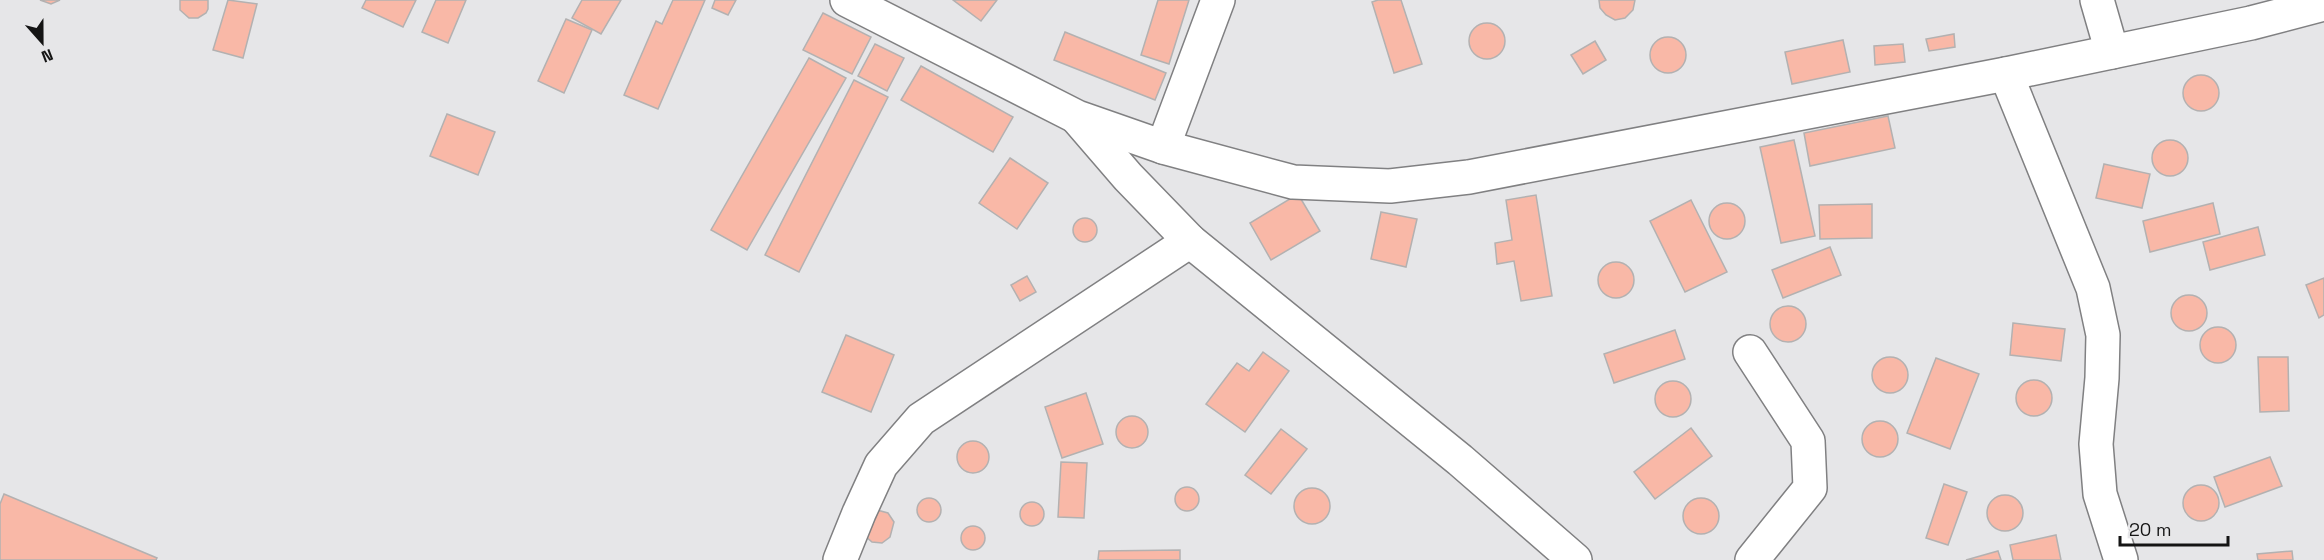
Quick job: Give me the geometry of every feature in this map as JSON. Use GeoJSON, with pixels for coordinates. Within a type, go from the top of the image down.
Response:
{"type":"FeatureCollection","features":[{"type":"Feature","properties":{"kind":"street"},"geometry":{"type":"LineString","coordinates":[[847,0],[1077,117],[1163,147],[1293,183],[1390,186],[1468,177],[2006,74],[2251,23],[2324,4]]}},
{"type":"Feature","properties":{"kind":"street"},"geometry":{"type":"LineString","coordinates":[[1163,147],[1218,0]]}},
{"type":"Feature","properties":{"kind":"street"},"geometry":{"type":"LineString","coordinates":[[2097,0],[2112,52]]}},
{"type":"Feature","properties":{"kind":"street"},"geometry":{"type":"LineString","coordinates":[[2006,74],[2093,288],[2103,335],[2096,444],[2100,494],[2121,560]]}},
{"type":"Feature","properties":{"kind":"street"},"geometry":{"type":"LineString","coordinates":[[1077,117],[1128,177],[1190,241],[1460,460],[1575,560]]}},
{"type":"Feature","properties":{"kind":"street"},"geometry":{"type":"LineString","coordinates":[[840,560],[881,465],[921,418],[1190,241]]}},
{"type":"Feature","properties":{"kind":"street"},"geometry":{"type":"LineString","coordinates":[[1750,352],[1808,441],[1810,488],[1752,560]]}},
{"type":"Feature","properties":{"kind":"building"},"geometry":{"type":"Polygon","coordinates":[[[40,0],[60,0],[51,4],[40,0]]]}},
{"type":"Feature","properties":{"kind":"building"},"geometry":{"type":"Polygon","coordinates":[[[180,0],[208,0],[208,9],[198,18],[189,18],[180,10],[180,0]]]}},
{"type":"Feature","properties":{"kind":"building"},"geometry":{"type":"Polygon","coordinates":[[[228,0],[257,4],[243,58],[213,50],[228,0]]]}},
{"type":"Feature","properties":{"kind":"building"},"geometry":{"type":"Polygon","coordinates":[[[366,0],[416,0],[403,27],[362,8],[366,0]]]}},
{"type":"Feature","properties":{"kind":"building"},"geometry":{"type":"Polygon","coordinates":[[[436,0],[466,0],[448,43],[422,32],[436,0]]]}},
{"type":"Feature","properties":{"kind":"building"},"geometry":{"type":"Polygon","coordinates":[[[582,0],[621,0],[601,34],[572,18],[582,0]]]}},
{"type":"Feature","properties":{"kind":"building"},"geometry":{"type":"Polygon","coordinates":[[[673,0],[705,0],[658,109],[624,95],[656,21],[662,24],[673,0]]]}},
{"type":"Feature","properties":{"kind":"building"},"geometry":{"type":"Polygon","coordinates":[[[715,0],[736,0],[728,15],[712,8],[715,0]]]}},
{"type":"Feature","properties":{"kind":"building"},"geometry":{"type":"Polygon","coordinates":[[[953,0],[997,0],[981,21],[953,0]]]}},
{"type":"Feature","properties":{"kind":"building"},"geometry":{"type":"Polygon","coordinates":[[[1158,0],[1189,0],[1169,64],[1141,55],[1158,0]]]}},
{"type":"Feature","properties":{"kind":"building"},"geometry":{"type":"Polygon","coordinates":[[[1401,0],[1422,64],[1394,73],[1372,2],[1401,0]]]}},
{"type":"Feature","properties":{"kind":"building"},"geometry":{"type":"Polygon","coordinates":[[[1599,0],[1635,0],[1633,10],[1625,18],[1615,20],[1600,8],[1599,0]]]}},
{"type":"Feature","properties":{"kind":"building"},"geometry":{"type":"Polygon","coordinates":[[[823,13],[871,37],[852,74],[803,50],[823,13]]]}},
{"type":"Feature","properties":{"kind":"building"},"geometry":{"type":"Polygon","coordinates":[[[566,19],[592,30],[564,93],[538,81],[566,19]]]}},
{"type":"Feature","properties":{"kind":"building"},"geometry":{"type":"Polygon","coordinates":[[[1487,23],[1499,29],[1505,41],[1499,53],[1487,59],[1475,53],[1469,41],[1475,29],[1487,23]]]}},
{"type":"Feature","properties":{"kind":"building"},"geometry":{"type":"Polygon","coordinates":[[[1065,32],[1166,73],[1155,100],[1054,60],[1065,32]]]}},
{"type":"Feature","properties":{"kind":"building"},"geometry":{"type":"Polygon","coordinates":[[[1954,34],[1955,47],[1929,51],[1926,39],[1954,34]]]}},
{"type":"Feature","properties":{"kind":"building"},"geometry":{"type":"Polygon","coordinates":[[[1668,37],[1680,43],[1686,55],[1680,67],[1668,73],[1656,67],[1650,55],[1656,43],[1668,37]]]}},
{"type":"Feature","properties":{"kind":"building"},"geometry":{"type":"Polygon","coordinates":[[[1843,40],[1850,72],[1792,84],[1785,52],[1843,40]]]}},
{"type":"Feature","properties":{"kind":"building"},"geometry":{"type":"Polygon","coordinates":[[[1595,41],[1606,60],[1583,74],[1571,55],[1595,41]]]}},
{"type":"Feature","properties":{"kind":"building"},"geometry":{"type":"Polygon","coordinates":[[[875,44],[904,58],[887,91],[858,76],[875,44]]]}},
{"type":"Feature","properties":{"kind":"building"},"geometry":{"type":"Polygon","coordinates":[[[1903,44],[1905,62],[1875,65],[1874,46],[1903,44]]]}},
{"type":"Feature","properties":{"kind":"building"},"geometry":{"type":"Polygon","coordinates":[[[809,58],[846,78],[747,250],[711,230],[809,58]]]}},
{"type":"Feature","properties":{"kind":"building"},"geometry":{"type":"Polygon","coordinates":[[[921,66],[1013,117],[993,152],[901,100],[921,66]]]}},
{"type":"Feature","properties":{"kind":"building"},"geometry":{"type":"Polygon","coordinates":[[[2201,75],[2213,81],[2219,93],[2213,105],[2201,111],[2189,105],[2183,93],[2189,81],[2201,75]]]}},
{"type":"Feature","properties":{"kind":"building"},"geometry":{"type":"Polygon","coordinates":[[[854,80],[888,97],[799,272],[765,255],[854,80]]]}},
{"type":"Feature","properties":{"kind":"building"},"geometry":{"type":"Polygon","coordinates":[[[447,114],[495,132],[478,175],[430,156],[447,114]]]}},
{"type":"Feature","properties":{"kind":"building"},"geometry":{"type":"Polygon","coordinates":[[[1888,116],[1895,148],[1810,166],[1804,133],[1888,116]]]}},
{"type":"Feature","properties":{"kind":"building"},"geometry":{"type":"Polygon","coordinates":[[[1794,140],[1815,236],[1781,243],[1760,147],[1794,140]]]}},
{"type":"Feature","properties":{"kind":"building"},"geometry":{"type":"Polygon","coordinates":[[[2170,140],[2182,146],[2188,158],[2182,170],[2170,176],[2158,170],[2152,158],[2158,146],[2170,140]]]}},
{"type":"Feature","properties":{"kind":"building"},"geometry":{"type":"Polygon","coordinates":[[[1010,158],[1048,183],[1017,229],[979,203],[1010,158]]]}},
{"type":"Feature","properties":{"kind":"building"},"geometry":{"type":"Polygon","coordinates":[[[2104,164],[2150,174],[2142,208],[2096,198],[2104,164]]]}},
{"type":"Feature","properties":{"kind":"building"},"geometry":{"type":"Polygon","coordinates":[[[1298,194],[1320,231],[1271,260],[1250,223],[1298,194]]]}},
{"type":"Feature","properties":{"kind":"building"},"geometry":{"type":"Polygon","coordinates":[[[1536,195],[1552,296],[1521,301],[1514,261],[1497,264],[1495,243],[1512,240],[1506,200],[1536,195]]]}},
{"type":"Feature","properties":{"kind":"building"},"geometry":{"type":"Polygon","coordinates":[[[1691,200],[1727,272],[1685,292],[1650,221],[1691,200]]]}},
{"type":"Feature","properties":{"kind":"building"},"geometry":{"type":"Polygon","coordinates":[[[1727,203],[1740,208],[1745,221],[1740,234],[1727,239],[1714,234],[1709,221],[1714,208],[1727,203]]]}},
{"type":"Feature","properties":{"kind":"building"},"geometry":{"type":"Polygon","coordinates":[[[2213,203],[2220,234],[2150,252],[2143,221],[2213,203]]]}},
{"type":"Feature","properties":{"kind":"building"},"geometry":{"type":"Polygon","coordinates":[[[1872,204],[1872,238],[1820,239],[1819,205],[1872,204]]]}},
{"type":"Feature","properties":{"kind":"building"},"geometry":{"type":"Polygon","coordinates":[[[1381,212],[1417,219],[1406,267],[1371,259],[1381,212]]]}},
{"type":"Feature","properties":{"kind":"building"},"geometry":{"type":"Polygon","coordinates":[[[1085,218],[1094,221],[1097,230],[1094,239],[1085,242],[1076,239],[1073,230],[1076,221],[1085,218]]]}},
{"type":"Feature","properties":{"kind":"building"},"geometry":{"type":"Polygon","coordinates":[[[2258,227],[2265,255],[2210,270],[2203,242],[2258,227]]]}},
{"type":"Feature","properties":{"kind":"building"},"geometry":{"type":"Polygon","coordinates":[[[1830,247],[1841,275],[1783,298],[1772,270],[1830,247]]]}},
{"type":"Feature","properties":{"kind":"building"},"geometry":{"type":"Polygon","coordinates":[[[1616,262],[1628,268],[1634,280],[1628,292],[1616,298],[1604,292],[1598,280],[1604,268],[1616,262]]]}},
{"type":"Feature","properties":{"kind":"building"},"geometry":{"type":"Polygon","coordinates":[[[1027,276],[1036,292],[1020,301],[1011,285],[1027,276]]]}},
{"type":"Feature","properties":{"kind":"building"},"geometry":{"type":"Polygon","coordinates":[[[2324,278],[2324,315],[2319,318],[2306,285],[2324,278]]]}},
{"type":"Feature","properties":{"kind":"building"},"geometry":{"type":"Polygon","coordinates":[[[2189,295],[2201,301],[2207,313],[2201,325],[2189,331],[2177,325],[2171,313],[2177,301],[2189,295]]]}},
{"type":"Feature","properties":{"kind":"building"},"geometry":{"type":"Polygon","coordinates":[[[1788,306],[1800,312],[1806,324],[1800,336],[1788,342],[1776,336],[1770,324],[1776,312],[1788,306]]]}},
{"type":"Feature","properties":{"kind":"building"},"geometry":{"type":"Polygon","coordinates":[[[2013,323],[2065,329],[2061,361],[2010,355],[2013,323]]]}},
{"type":"Feature","properties":{"kind":"building"},"geometry":{"type":"Polygon","coordinates":[[[2218,327],[2230,333],[2236,345],[2230,357],[2218,363],[2206,357],[2200,345],[2206,333],[2218,327]]]}},
{"type":"Feature","properties":{"kind":"building"},"geometry":{"type":"Polygon","coordinates":[[[1675,330],[1685,359],[1614,383],[1604,354],[1675,330]]]}},
{"type":"Feature","properties":{"kind":"building"},"geometry":{"type":"Polygon","coordinates":[[[846,335],[894,355],[871,412],[822,392],[846,335]]]}},
{"type":"Feature","properties":{"kind":"building"},"geometry":{"type":"Polygon","coordinates":[[[1263,352],[1289,371],[1245,432],[1206,404],[1237,363],[1249,371],[1263,352]]]}},
{"type":"Feature","properties":{"kind":"building"},"geometry":{"type":"Polygon","coordinates":[[[1890,357],[1902,363],[1908,375],[1902,387],[1890,393],[1878,387],[1872,375],[1878,363],[1890,357]]]}},
{"type":"Feature","properties":{"kind":"building"},"geometry":{"type":"Polygon","coordinates":[[[2258,357],[2288,357],[2289,411],[2260,412],[2258,357]]]}},
{"type":"Feature","properties":{"kind":"building"},"geometry":{"type":"Polygon","coordinates":[[[1936,358],[1979,374],[1950,449],[1907,433],[1936,358]]]}},
{"type":"Feature","properties":{"kind":"building"},"geometry":{"type":"Polygon","coordinates":[[[2034,380],[2046,386],[2052,398],[2046,410],[2034,416],[2022,410],[2016,398],[2022,386],[2034,380]]]}},
{"type":"Feature","properties":{"kind":"building"},"geometry":{"type":"Polygon","coordinates":[[[1673,381],[1686,386],[1691,399],[1686,412],[1673,417],[1660,412],[1655,399],[1660,386],[1673,381]]]}},
{"type":"Feature","properties":{"kind":"building"},"geometry":{"type":"Polygon","coordinates":[[[1086,393],[1103,444],[1062,458],[1045,407],[1086,393]]]}},
{"type":"Feature","properties":{"kind":"building"},"geometry":{"type":"Polygon","coordinates":[[[1132,416],[1144,420],[1148,432],[1144,444],[1132,448],[1120,444],[1116,432],[1120,420],[1132,416]]]}},
{"type":"Feature","properties":{"kind":"building"},"geometry":{"type":"Polygon","coordinates":[[[1880,421],[1892,427],[1898,439],[1892,451],[1880,457],[1868,451],[1862,439],[1868,427],[1880,421]]]}},
{"type":"Feature","properties":{"kind":"building"},"geometry":{"type":"Polygon","coordinates":[[[1691,428],[1712,456],[1655,499],[1634,472],[1691,428]]]}},
{"type":"Feature","properties":{"kind":"building"},"geometry":{"type":"Polygon","coordinates":[[[1281,429],[1307,449],[1271,494],[1245,475],[1281,429]]]}},
{"type":"Feature","properties":{"kind":"building"},"geometry":{"type":"Polygon","coordinates":[[[973,441],[985,445],[989,457],[985,469],[973,473],[961,469],[957,457],[961,445],[973,441]]]}},
{"type":"Feature","properties":{"kind":"building"},"geometry":{"type":"Polygon","coordinates":[[[2270,457],[2282,486],[2225,507],[2214,477],[2270,457]]]}},
{"type":"Feature","properties":{"kind":"building"},"geometry":{"type":"Polygon","coordinates":[[[1061,462],[1087,463],[1084,518],[1058,517],[1061,462]]]}},
{"type":"Feature","properties":{"kind":"building"},"geometry":{"type":"Polygon","coordinates":[[[1944,484],[1967,492],[1948,545],[1926,538],[1944,484]]]}},
{"type":"Feature","properties":{"kind":"building"},"geometry":{"type":"Polygon","coordinates":[[[2201,485],[2213,491],[2219,503],[2213,515],[2201,521],[2189,515],[2183,503],[2189,491],[2201,485]]]}},
{"type":"Feature","properties":{"kind":"building"},"geometry":{"type":"Polygon","coordinates":[[[1182,487],[1192,487],[1199,494],[1199,504],[1192,511],[1182,511],[1175,504],[1175,494],[1182,487]]]}},
{"type":"Feature","properties":{"kind":"building"},"geometry":{"type":"Polygon","coordinates":[[[1312,488],[1324,494],[1330,506],[1324,518],[1312,524],[1300,518],[1294,506],[1300,494],[1312,488]]]}},
{"type":"Feature","properties":{"kind":"building"},"geometry":{"type":"Polygon","coordinates":[[[4,494],[157,558],[156,560],[0,560],[0,504],[4,494]]]}},
{"type":"Feature","properties":{"kind":"building"},"geometry":{"type":"Polygon","coordinates":[[[2005,495],[2017,501],[2023,513],[2017,525],[2005,531],[1993,525],[1987,513],[1993,501],[2005,495]]]}},
{"type":"Feature","properties":{"kind":"building"},"geometry":{"type":"Polygon","coordinates":[[[929,498],[938,501],[941,510],[938,519],[929,522],[920,519],[917,510],[920,501],[929,498]]]}},
{"type":"Feature","properties":{"kind":"building"},"geometry":{"type":"Polygon","coordinates":[[[1701,498],[1713,504],[1719,516],[1713,528],[1701,534],[1689,528],[1683,516],[1689,504],[1701,498]]]}},
{"type":"Feature","properties":{"kind":"building"},"geometry":{"type":"Polygon","coordinates":[[[1032,502],[1041,505],[1044,514],[1041,523],[1032,526],[1023,523],[1020,514],[1023,505],[1032,502]]]}},
{"type":"Feature","properties":{"kind":"building"},"geometry":{"type":"Polygon","coordinates":[[[877,510],[888,513],[894,522],[890,537],[882,543],[872,542],[864,535],[877,510]]]}},
{"type":"Feature","properties":{"kind":"building"},"geometry":{"type":"Polygon","coordinates":[[[973,526],[982,529],[985,538],[982,547],[973,550],[964,547],[961,538],[964,529],[973,526]]]}},
{"type":"Feature","properties":{"kind":"building"},"geometry":{"type":"Polygon","coordinates":[[[2056,535],[2061,560],[2013,560],[2010,545],[2056,535]]]}},
{"type":"Feature","properties":{"kind":"building"},"geometry":{"type":"Polygon","coordinates":[[[1180,550],[1180,560],[1098,560],[1099,551],[1180,550]]]}},
{"type":"Feature","properties":{"kind":"building"},"geometry":{"type":"Polygon","coordinates":[[[1998,551],[2001,560],[1966,560],[1998,551]]]}},
{"type":"Feature","properties":{"kind":"building"},"geometry":{"type":"Polygon","coordinates":[[[2292,551],[2293,560],[2258,560],[2257,554],[2292,551]]]}}]}
